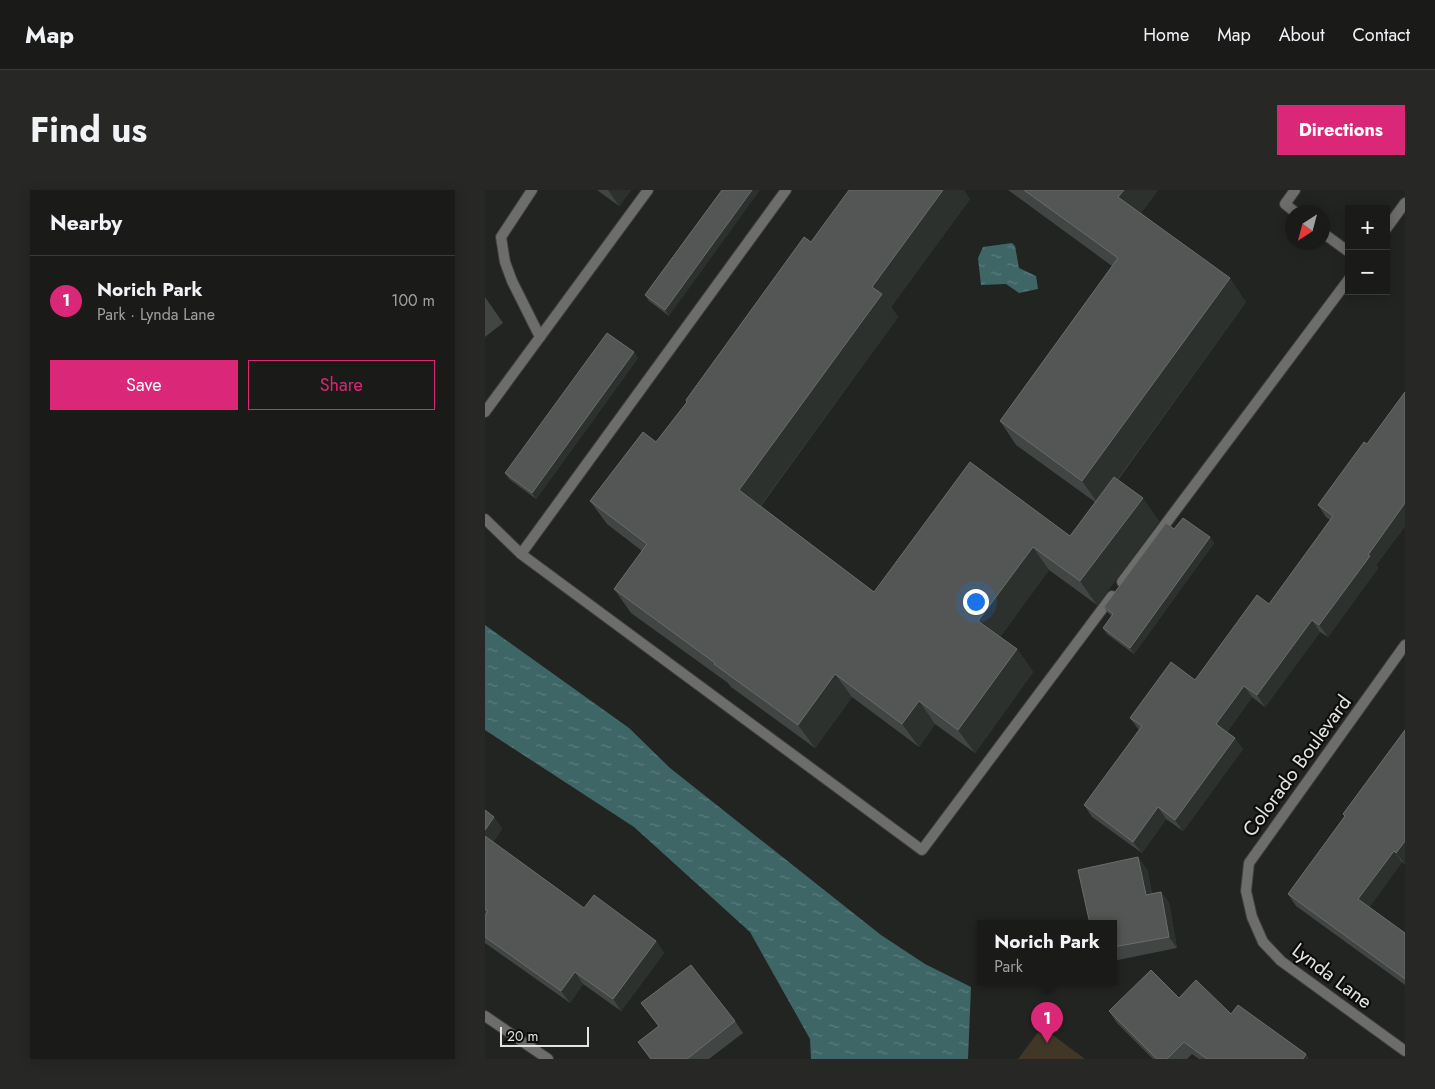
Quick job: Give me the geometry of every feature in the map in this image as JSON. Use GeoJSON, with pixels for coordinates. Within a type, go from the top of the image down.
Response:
{"type":"FeatureCollection","features":[{"type":"Feature","properties":{"kind":"street"},"geometry":{"type":"LineString","coordinates":[[532,190],[501,237],[505,262],[540,337]]}},
{"type":"Feature","properties":{"kind":"street"},"geometry":{"type":"LineString","coordinates":[[485,412],[649,190]]}},
{"type":"Feature","properties":{"kind":"street"},"geometry":{"type":"LineString","coordinates":[[521,554],[787,190]]}},
{"type":"Feature","properties":{"kind":"street"},"geometry":{"type":"LineString","coordinates":[[1286,205],[1285,204],[1295,190]]}},
{"type":"Feature","properties":{"kind":"street"},"geometry":{"type":"LineString","coordinates":[[1390,223],[1405,204]]}},
{"type":"Feature","properties":{"kind":"street"},"geometry":{"type":"LineString","coordinates":[[1330,238],[1346,250]]}},
{"type":"Feature","properties":{"kind":"street"},"geometry":{"type":"LineString","coordinates":[[485,519],[521,554],[922,850],[1345,284]]}},
{"type":"Feature","properties":{"kind":"street","name":"Colorado Boulevard"},"geometry":{"type":"LineString","coordinates":[[1252,918],[1245,891],[1249,863],[1405,645]]}},
{"type":"Feature","properties":{"kind":"street","name":"Lynda Lane"},"geometry":{"type":"LineString","coordinates":[[1252,918],[1263,942],[1281,961],[1405,1051]]}},
{"type":"Feature","properties":{"kind":"street"},"geometry":{"type":"LineString","coordinates":[[485,1016],[548,1059]]}},
{"type":"Feature","properties":{"kind":"shaded area"},"geometry":{"type":"Polygon","coordinates":[[[1042,1027],[1085,1059],[1018,1059],[1042,1027]]]}},
{"type":"Feature","properties":{"kind":"water"},"geometry":{"type":"Polygon","coordinates":[[[1012,243],[1015,246],[1019,268],[1036,276],[1038,289],[1019,293],[1006,284],[981,285],[978,258],[983,247],[1012,243]]]}},
{"type":"Feature","properties":{"kind":"water"},"geometry":{"type":"Polygon","coordinates":[[[485,625],[629,728],[670,768],[881,935],[925,964],[971,987],[968,1059],[811,1059],[810,1039],[750,932],[634,827],[485,730],[485,625]]]}},
{"type":"Feature","properties":{"kind":"building"},"geometry":{"type":"Polygon","coordinates":[[[722,190],[752,190],[665,310],[645,295],[722,190]]]}},
{"type":"Feature","properties":{"kind":"building"},"geometry":{"type":"Polygon","coordinates":[[[849,190],[943,190],[872,287],[882,294],[739,490],[874,592],[970,462],[1070,536],[1114,477],[1143,498],[1080,581],[1033,547],[978,621],[1017,649],[958,730],[919,701],[902,724],[835,674],[798,725],[614,589],[647,544],[590,501],[643,432],[656,442],[687,402],[686,400],[804,237],[811,242],[849,190]]]}},
{"type":"Feature","properties":{"kind":"building"},"geometry":{"type":"Polygon","coordinates":[[[1024,190],[1124,190],[1118,197],[1230,278],[1082,481],[1000,421],[1118,258],[1024,190]]]}},
{"type":"Feature","properties":{"kind":"building"},"geometry":{"type":"Polygon","coordinates":[[[607,333],[634,352],[532,493],[505,473],[607,333]]]}},
{"type":"Feature","properties":{"kind":"building"},"geometry":{"type":"Polygon","coordinates":[[[1405,392],[1405,503],[1368,555],[1370,556],[1319,625],[1312,620],[1257,695],[1244,686],[1216,724],[1235,738],[1175,820],[1158,807],[1133,842],[1084,805],[1142,726],[1130,718],[1171,662],[1195,680],[1257,595],[1269,604],[1333,516],[1318,505],[1364,442],[1367,444],[1405,392]]]}},
{"type":"Feature","properties":{"kind":"building"},"geometry":{"type":"Polygon","coordinates":[[[1183,518],[1210,537],[1130,648],[1103,628],[1113,614],[1104,607],[1166,523],[1174,529],[1183,518]]]}},
{"type":"Feature","properties":{"kind":"building"},"geometry":{"type":"Polygon","coordinates":[[[1405,730],[1405,841],[1396,853],[1394,851],[1358,899],[1405,933],[1405,979],[1288,894],[1345,816],[1343,814],[1405,730]]]}},
{"type":"Feature","properties":{"kind":"building"},"geometry":{"type":"Polygon","coordinates":[[[485,810],[494,817],[485,830],[485,810]]]}},
{"type":"Feature","properties":{"kind":"building"},"geometry":{"type":"Polygon","coordinates":[[[485,836],[584,908],[594,895],[656,941],[613,999],[575,972],[561,991],[485,937],[485,916],[488,911],[485,909],[485,836]]]}},
{"type":"Feature","properties":{"kind":"building"},"geometry":{"type":"Polygon","coordinates":[[[1138,857],[1146,895],[1161,892],[1169,937],[1117,946],[1117,920],[1089,920],[1078,870],[1138,857]]]}},
{"type":"Feature","properties":{"kind":"building"},"geometry":{"type":"Polygon","coordinates":[[[691,965],[735,1021],[687,1059],[651,1059],[638,1042],[659,1026],[641,1003],[691,965]]]}},
{"type":"Feature","properties":{"kind":"building"},"geometry":{"type":"Polygon","coordinates":[[[1151,970],[1179,998],[1196,980],[1231,1014],[1238,1005],[1306,1054],[1303,1059],[1207,1059],[1184,1042],[1167,1059],[1157,1059],[1109,1011],[1151,970]]]}},
{"type":"Feature","properties":{"kind":"place","name":"Norich Park"},"geometry":{"type":"Point","coordinates":[1047,1043]}}]}
